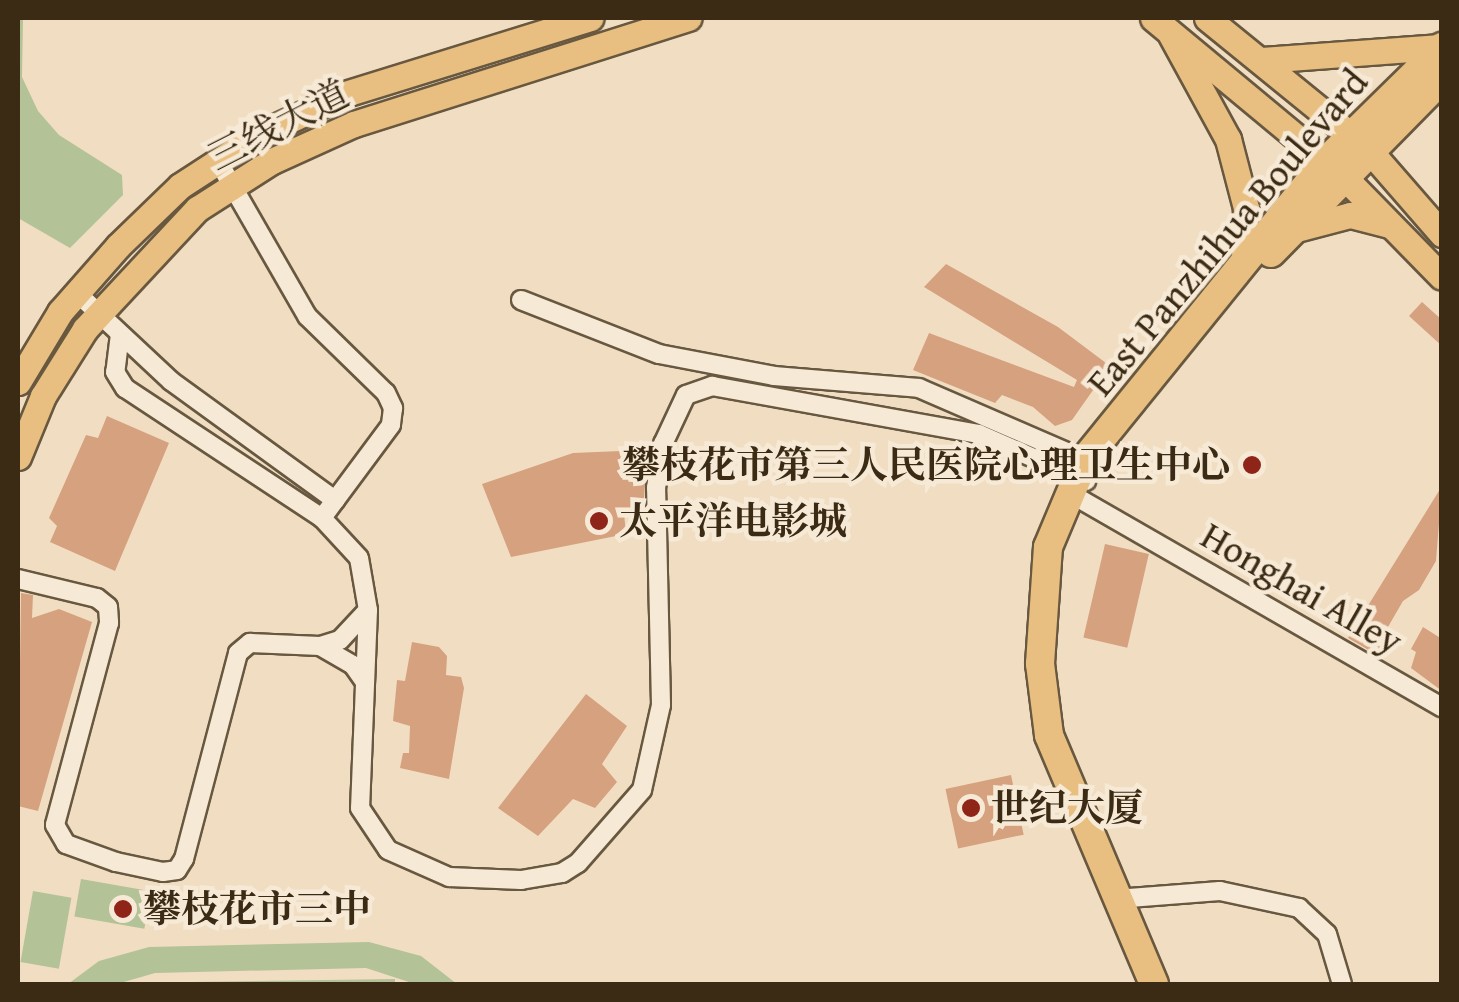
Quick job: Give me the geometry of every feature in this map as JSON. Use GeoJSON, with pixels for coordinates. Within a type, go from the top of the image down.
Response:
{"type":"FeatureCollection","features":[{"type":"Feature","properties":{"kind":"highway","name":"East Panzhihua Boulevard"},"geometry":{"type":"LineString","coordinates":[[1154,984],[1050,735],[1040,605],[1048,547],[1084,476],[1244,257],[1334,169],[1442,47]]}},
{"type":"Feature","properties":{"kind":"highway","name":"East Panzhihua Boulevard"},"geometry":{"type":"LineString","coordinates":[[1358,143],[1405,114],[1442,80]]}},
{"type":"Feature","properties":{"kind":"highway","name":"East Panzhihua Boulevard"},"geometry":{"type":"LineString","coordinates":[[1168,984],[1129,898],[1060,724],[1052,669],[1060,552],[1084,476],[1293,230],[1334,169]]}},
{"type":"Feature","properties":{"kind":"main road","name":"三线大道"},"geometry":{"type":"LineString","coordinates":[[18,382],[76,293],[180,186],[218,161],[344,94],[591,18]]}},
{"type":"Feature","properties":{"kind":"main road","name":"三线大道"},"geometry":{"type":"LineString","coordinates":[[18,457],[42,396],[98,313],[196,210],[235,185],[354,124],[689,18]]}},
{"type":"Feature","properties":{"kind":"main road"},"geometry":{"type":"LineString","coordinates":[[1208,18],[1358,143],[1400,184],[1442,234]]}},
{"type":"Feature","properties":{"kind":"main road"},"geometry":{"type":"LineString","coordinates":[[1160,22],[1334,169],[1442,277]]}},
{"type":"Feature","properties":{"kind":"main road"},"geometry":{"type":"LineString","coordinates":[[1160,22],[1228,139],[1246,208],[1244,257]]}},
{"type":"Feature","properties":{"kind":"main road"},"geometry":{"type":"LineString","coordinates":[[1262,60],[1442,47]]}},
{"type":"Feature","properties":{"kind":"main road"},"geometry":{"type":"LineString","coordinates":[[1400,184],[1395,162],[1405,114]]}},
{"type":"Feature","properties":{"kind":"main road"},"geometry":{"type":"LineString","coordinates":[[1293,230],[1350,214],[1397,228]]}},
{"type":"Feature","properties":{"kind":"street"},"geometry":{"type":"LineString","coordinates":[[218,161],[307,316],[386,392],[393,408],[391,426],[322,518]]}},
{"type":"Feature","properties":{"kind":"street"},"geometry":{"type":"LineString","coordinates":[[76,293],[171,381],[335,500]]}},
{"type":"Feature","properties":{"kind":"street"},"geometry":{"type":"LineString","coordinates":[[521,300],[660,354],[774,376],[919,388],[1084,476]]}},
{"type":"Feature","properties":{"kind":"street"},"geometry":{"type":"LineString","coordinates":[[120,334],[115,372],[125,388],[322,518],[359,558],[368,610],[360,808],[388,850],[449,877],[522,880],[562,873],[630,809],[651,769],[661,706],[656,488],[663,444],[686,395],[712,386],[979,434],[1084,476]]}},
{"type":"Feature","properties":{"kind":"street","name":"Honghai Alley"},"geometry":{"type":"LineString","coordinates":[[1084,476],[1442,707]]}},
{"type":"Feature","properties":{"kind":"street"},"geometry":{"type":"LineString","coordinates":[[18,579],[98,598],[108,608],[109,623],[55,825],[66,844],[116,862],[162,872],[176,870],[184,859],[238,653],[250,643],[280,640],[320,646],[353,665],[364,681]]}},
{"type":"Feature","properties":{"kind":"street"},"geometry":{"type":"LineString","coordinates":[[320,646],[340,640],[368,610]]}},
{"type":"Feature","properties":{"kind":"street"},"geometry":{"type":"LineString","coordinates":[[1129,898],[1220,891],[1299,908],[1327,934],[1342,984]]}},
{"type":"Feature","properties":{"kind":"green space"},"geometry":{"type":"Polygon","coordinates":[[[18,18],[23,18],[22,77],[38,111],[59,135],[122,175],[123,195],[70,248],[18,218],[18,18]]]}},
{"type":"Feature","properties":{"kind":"green space"},"geometry":{"type":"Polygon","coordinates":[[[81,879],[151,891],[144,929],[74,916],[81,879]]]}},
{"type":"Feature","properties":{"kind":"green space"},"geometry":{"type":"Polygon","coordinates":[[[33,891],[71,898],[59,969],[20,962],[33,891]]]}},
{"type":"Feature","properties":{"kind":"green space"},"geometry":{"type":"Polygon","coordinates":[[[369,942],[421,956],[457,984],[415,984],[366,968],[155,973],[117,984],[68,984],[99,961],[149,947],[369,942]]]}},
{"type":"Feature","properties":{"kind":"green space"},"geometry":{"type":"Polygon","coordinates":[[[395,979],[395,984],[125,984],[125,983],[395,979]]]}},
{"type":"Feature","properties":{"kind":"building"},"geometry":{"type":"Polygon","coordinates":[[[946,264],[1058,327],[1110,366],[1072,420],[1055,426],[1033,407],[1002,395],[995,403],[913,370],[929,333],[1074,387],[1077,380],[924,287],[946,264]]]}},
{"type":"Feature","properties":{"kind":"building"},"geometry":{"type":"Polygon","coordinates":[[[1422,302],[1442,320],[1442,346],[1409,316],[1422,302]]]}},
{"type":"Feature","properties":{"kind":"building"},"geometry":{"type":"Polygon","coordinates":[[[107,416],[169,443],[115,571],[50,542],[57,526],[49,518],[86,435],[98,438],[107,416]]]}},
{"type":"Feature","properties":{"kind":"building"},"geometry":{"type":"Polygon","coordinates":[[[621,451],[623,459],[647,459],[643,511],[624,513],[626,534],[511,557],[482,484],[573,453],[621,451]]]}},
{"type":"Feature","properties":{"kind":"building"},"geometry":{"type":"Polygon","coordinates":[[[1442,486],[1436,561],[1419,590],[1403,601],[1381,639],[1387,642],[1379,656],[1348,638],[1442,486]]]}},
{"type":"Feature","properties":{"kind":"building"},"geometry":{"type":"Polygon","coordinates":[[[1105,544],[1149,554],[1127,648],[1083,638],[1105,544]]]}},
{"type":"Feature","properties":{"kind":"building"},"geometry":{"type":"Polygon","coordinates":[[[21,593],[33,595],[32,618],[59,609],[92,622],[38,811],[18,806],[21,593]]]}},
{"type":"Feature","properties":{"kind":"building"},"geometry":{"type":"Polygon","coordinates":[[[1423,627],[1442,639],[1442,691],[1411,668],[1416,652],[1411,649],[1423,627]]]}},
{"type":"Feature","properties":{"kind":"building"},"geometry":{"type":"Polygon","coordinates":[[[412,642],[439,647],[447,656],[446,675],[461,677],[464,688],[449,779],[400,768],[403,753],[409,753],[410,726],[393,721],[397,680],[405,681],[412,642]]]}},
{"type":"Feature","properties":{"kind":"building"},"geometry":{"type":"Polygon","coordinates":[[[586,694],[627,726],[602,764],[617,782],[595,808],[573,799],[538,836],[498,808],[586,694]]]}},
{"type":"Feature","properties":{"kind":"building","name":"世纪大厦"},"geometry":{"type":"Polygon","coordinates":[[[1011,775],[1024,835],[958,849],[945,789],[1011,775]]]}},
{"type":"Feature","properties":{"kind":"place","name":"攀枝花市第三人民医院心理卫生中心"},"geometry":{"type":"Point","coordinates":[1252,465]}},
{"type":"Feature","properties":{"kind":"place","name":"太平洋电影城"},"geometry":{"type":"Point","coordinates":[599,521]}},
{"type":"Feature","properties":{"kind":"place","name":"世纪大厦"},"geometry":{"type":"Point","coordinates":[971,808]}},
{"type":"Feature","properties":{"kind":"place","name":"攀枝花市三中"},"geometry":{"type":"Point","coordinates":[123,909]}}]}
